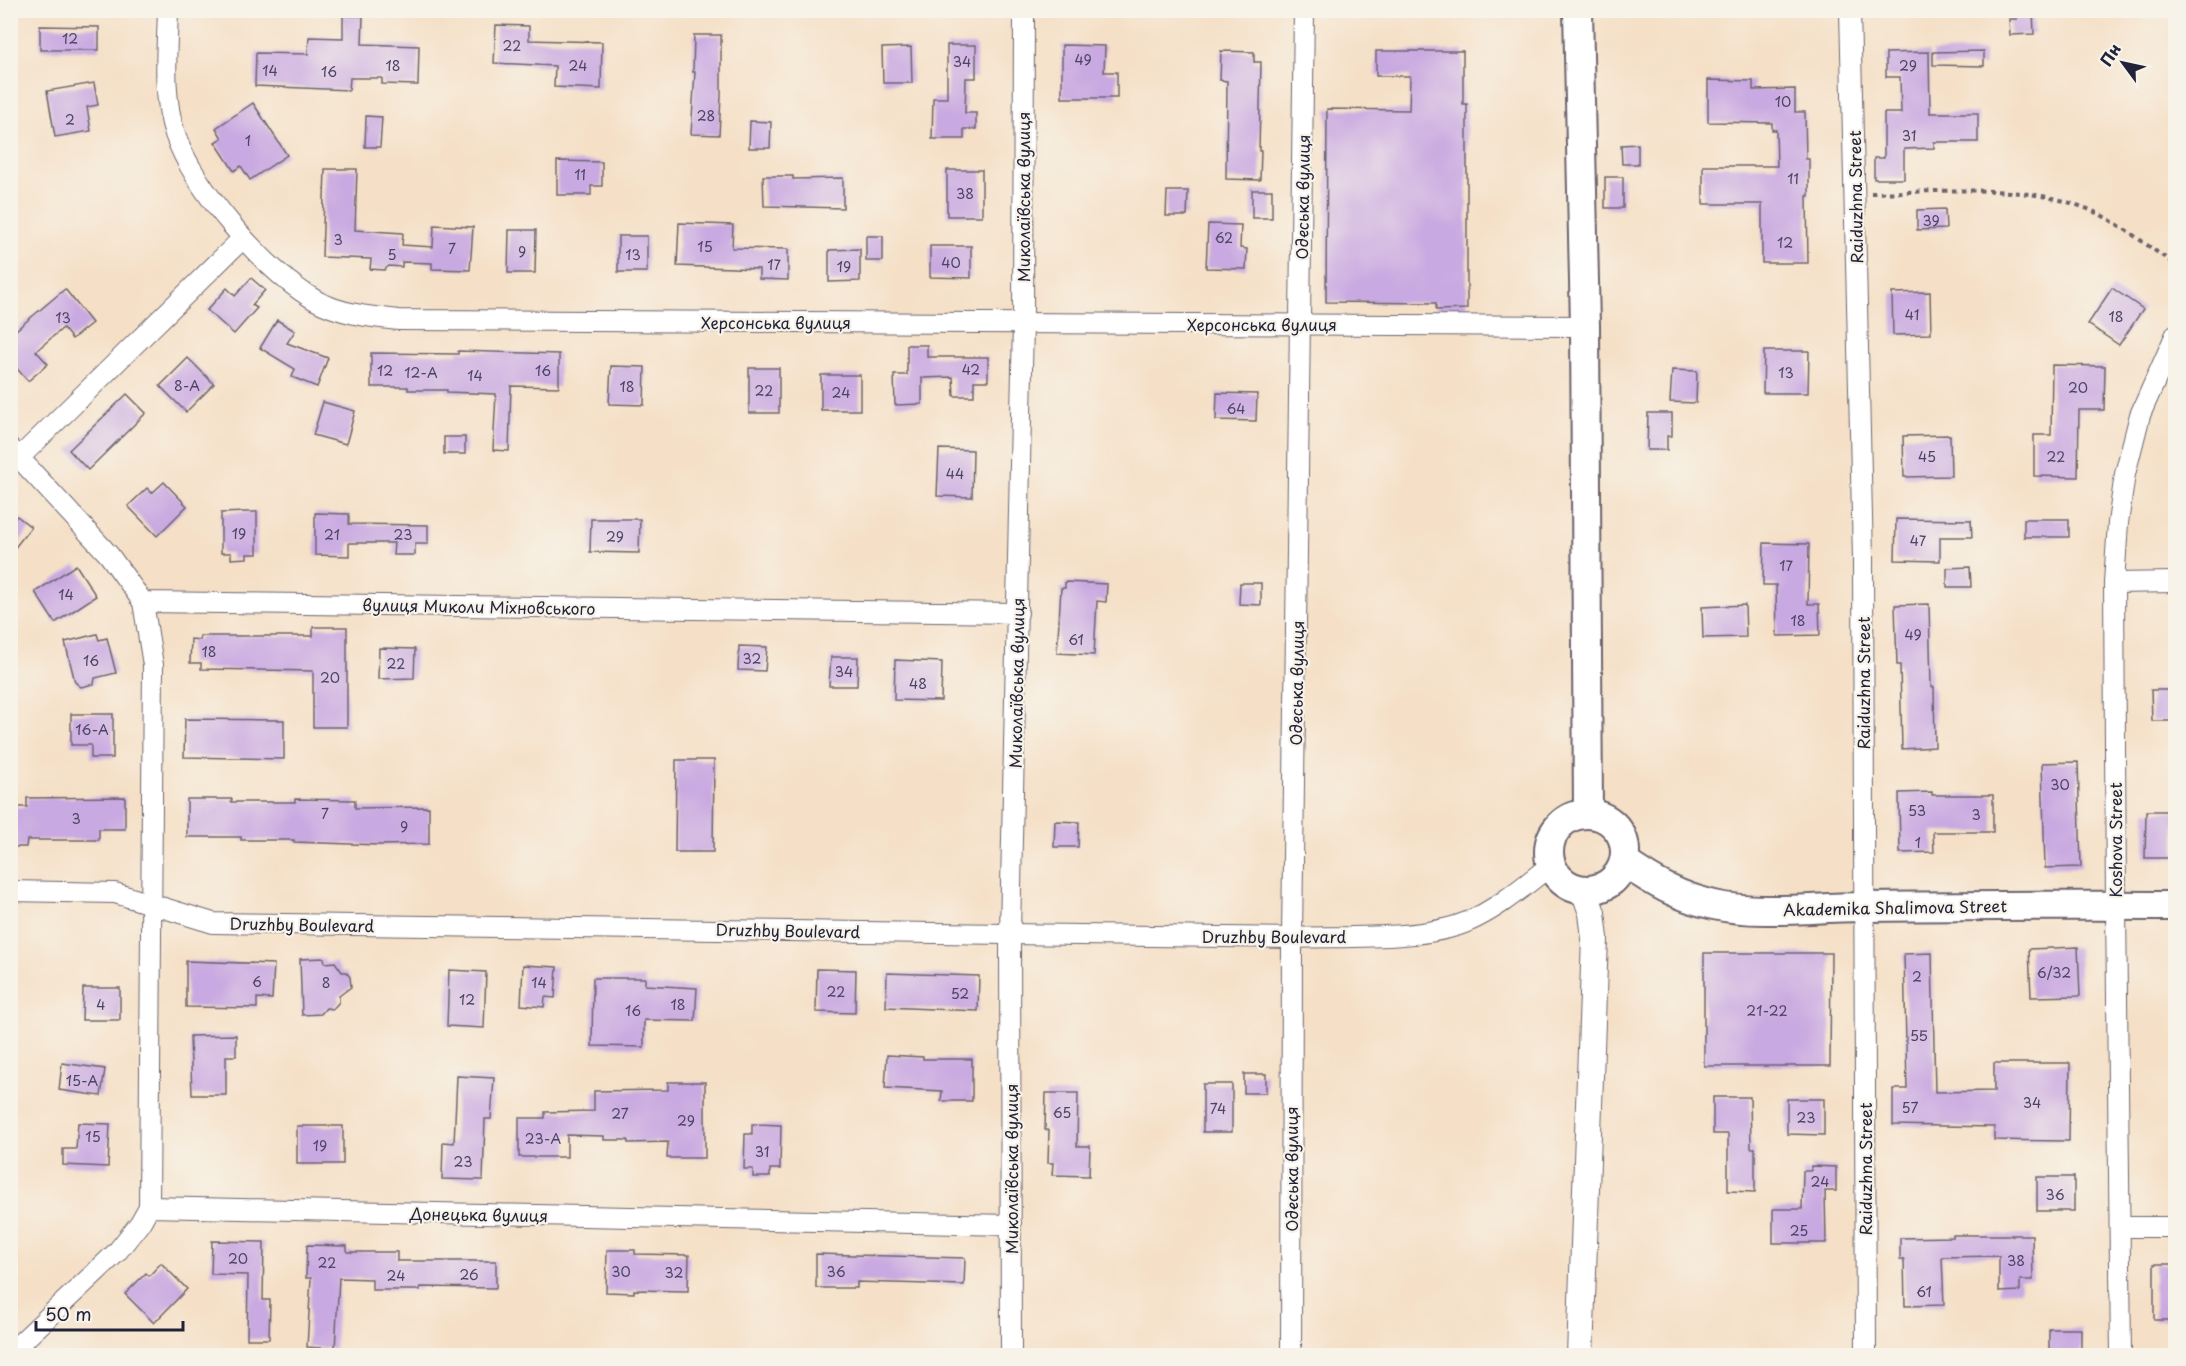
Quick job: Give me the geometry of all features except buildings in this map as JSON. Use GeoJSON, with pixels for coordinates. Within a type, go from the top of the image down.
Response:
{"type":"FeatureCollection","features":[{"type":"Feature","properties":{"kind":"main road"},"geometry":{"type":"LineString","coordinates":[[1578,10],[1585,326],[1588,813]]}},
{"type":"Feature","properties":{"kind":"main road"},"geometry":{"type":"LineString","coordinates":[[1596,814],[1617,826],[1626,849],[1624,862],[1619,874],[1610,884],[1598,889],[1584,890],[1571,887],[1560,880],[1551,865],[1549,844],[1553,833],[1571,816],[1596,814]]}},
{"type":"Feature","properties":{"kind":"main road","name":"Akademika Shalimova Street"},"geometry":{"type":"LineString","coordinates":[[1624,862],[1655,884],[1686,898],[1716,906],[1746,909],[2175,906]]}},
{"type":"Feature","properties":{"kind":"street","name":"Херсонська вулиця"},"geometry":{"type":"LineString","coordinates":[[168,10],[168,101],[175,134],[194,173],[218,208],[243,238],[280,273],[315,300],[356,315],[399,320],[1585,326]]}},
{"type":"Feature","properties":{"kind":"street","name":"Миколаївська вулиця"},"geometry":{"type":"LineString","coordinates":[[1011,1356],[1010,933],[1023,324],[1024,10]]}},
{"type":"Feature","properties":{"kind":"street","name":"Одеська вулиця"},"geometry":{"type":"LineString","coordinates":[[1291,1356],[1292,938],[1304,10]]}},
{"type":"Feature","properties":{"kind":"street","name":"Raiduzhna Street"},"geometry":{"type":"LineString","coordinates":[[1850,10],[1863,558],[1866,1356]]}},
{"type":"Feature","properties":{"kind":"street"},"geometry":{"type":"LineString","coordinates":[[16,1353],[117,1252],[140,1223],[149,1207],[153,665],[143,602],[109,555],[15,452],[243,238]]}},
{"type":"Feature","properties":{"kind":"street","name":"Koshova Street"},"geometry":{"type":"LineString","coordinates":[[2121,1356],[2115,906],[2114,583],[2118,523],[2125,474],[2140,415],[2175,334]]}},
{"type":"Feature","properties":{"kind":"street"},"geometry":{"type":"LineString","coordinates":[[2114,583],[2175,582]]}},
{"type":"Feature","properties":{"kind":"street","name":"вулиця Миколи Міхновського"},"geometry":{"type":"LineString","coordinates":[[143,602],[1018,613]]}},
{"type":"Feature","properties":{"kind":"street","name":"Druzhby Boulevard"},"geometry":{"type":"LineString","coordinates":[[10,891],[115,893],[213,923],[1292,938],[1403,935],[1466,923],[1499,904],[1551,865]]}},
{"type":"Feature","properties":{"kind":"street"},"geometry":{"type":"LineString","coordinates":[[1580,1356],[1595,938],[1592,914],[1584,890]]}},
{"type":"Feature","properties":{"kind":"street","name":"Донецька вулиця"},"geometry":{"type":"LineString","coordinates":[[149,1207],[1011,1225]]}},
{"type":"Feature","properties":{"kind":"street"},"geometry":{"type":"LineString","coordinates":[[2121,1227],[2175,1227]]}},
{"type":"Feature","properties":{"kind":"path"},"geometry":{"type":"LineString","coordinates":[[1855,193],[1984,191],[2034,195],[2062,201],[2091,210],[2175,265]]}}]}
